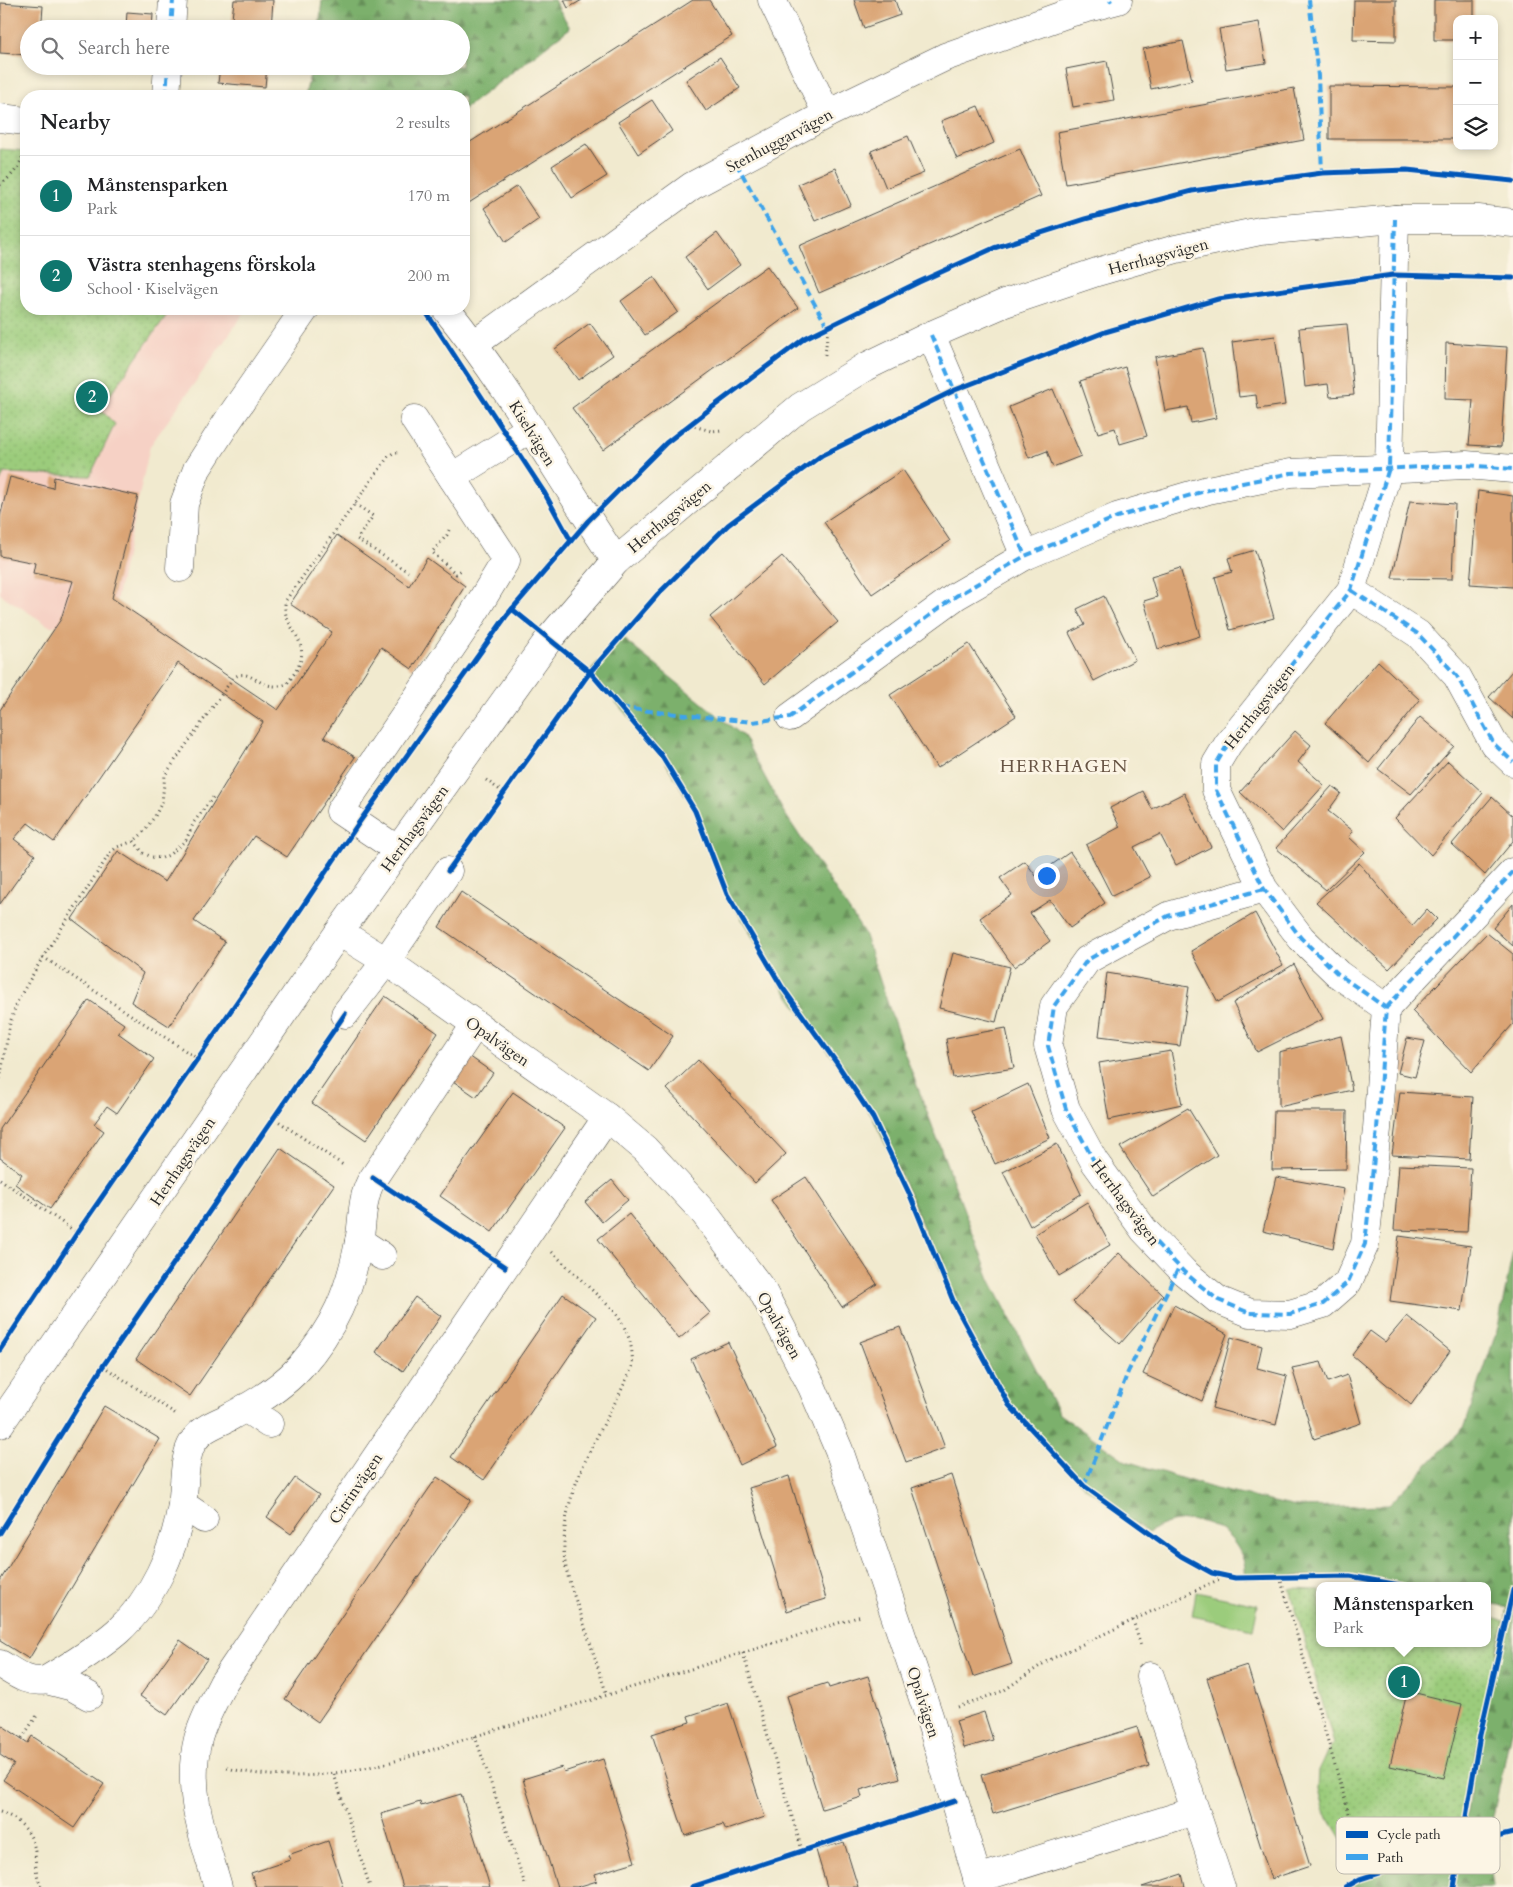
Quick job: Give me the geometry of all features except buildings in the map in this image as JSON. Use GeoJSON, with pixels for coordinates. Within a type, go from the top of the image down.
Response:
{"type":"FeatureCollection","features":[{"type":"Feature","properties":{"kind":"street"},"geometry":{"type":"LineString","coordinates":[[172,20],[173,0]]}},
{"type":"Feature","properties":{"kind":"street"},"geometry":{"type":"LineString","coordinates":[[772,0],[827,114]]}},
{"type":"Feature","properties":{"kind":"street","name":"Stenhuggarvägen"},"geometry":{"type":"LineString","coordinates":[[474,344],[692,186],[827,114],[945,57],[1069,13],[1118,0]]}},
{"type":"Feature","properties":{"kind":"street"},"geometry":{"type":"LineString","coordinates":[[166,90],[167,75]]}},
{"type":"Feature","properties":{"kind":"street"},"geometry":{"type":"LineString","coordinates":[[0,118],[20,130]]}},
{"type":"Feature","properties":{"kind":"street","name":"Herrhagsvägen"},"geometry":{"type":"LineString","coordinates":[[1264,889],[1168,916],[1087,960],[1054,1006],[1048,1046],[1066,1109],[1094,1161],[1144,1230],[1184,1272],[1218,1300],[1250,1313],[1290,1314],[1323,1304],[1348,1282],[1365,1244],[1377,1130],[1386,1008],[1338,974],[1301,938],[1264,889],[1216,790],[1216,764],[1228,744],[1351,590],[1389,468],[1395,219]]}},
{"type":"Feature","properties":{"kind":"street","name":"Herrhagsvägen"},"geometry":{"type":"LineString","coordinates":[[0,1424],[339,932],[549,639],[616,561],[800,407],[865,367],[931,335],[1014,300],[1097,272],[1176,249],[1260,231],[1395,219],[1478,219],[1513,223]]}},
{"type":"Feature","properties":{"kind":"street"},"geometry":{"type":"LineString","coordinates":[[180,568],[184,504],[197,469],[301,315]]}},
{"type":"Feature","properties":{"kind":"street","name":"Kiselvägen"},"geometry":{"type":"LineString","coordinates":[[451,315],[474,344],[616,561]]}},
{"type":"Feature","properties":{"kind":"street"},"geometry":{"type":"LineString","coordinates":[[931,335],[1025,556]]}},
{"type":"Feature","properties":{"kind":"street"},"geometry":{"type":"LineString","coordinates":[[398,850],[340,811],[466,626],[506,560],[414,419]]}},
{"type":"Feature","properties":{"kind":"street"},"geometry":{"type":"LineString","coordinates":[[452,477],[530,428]]}},
{"type":"Feature","properties":{"kind":"street"},"geometry":{"type":"LineString","coordinates":[[790,717],[956,596],[1025,556],[1117,517],[1208,490],[1291,473],[1466,465],[1513,469]]}},
{"type":"Feature","properties":{"kind":"street"},"geometry":{"type":"LineString","coordinates":[[1351,590],[1418,634],[1457,676],[1494,744],[1513,762]]}},
{"type":"Feature","properties":{"kind":"street"},"geometry":{"type":"LineString","coordinates":[[345,1014],[386,961],[448,871]]}},
{"type":"Feature","properties":{"kind":"street"},"geometry":{"type":"LineString","coordinates":[[1386,1008],[1513,872]]}},
{"type":"Feature","properties":{"kind":"street","name":"Opalvägen"},"geometry":{"type":"LineString","coordinates":[[339,932],[386,961],[607,1117],[645,1149],[730,1245],[762,1290],[808,1378],[839,1450],[929,1716],[978,1883]]}},
{"type":"Feature","properties":{"kind":"street"},"geometry":{"type":"LineString","coordinates":[[0,1664],[27,1680],[36,1682],[46,1680],[104,1642],[119,1630],[134,1613],[152,1602],[169,1555],[182,1504],[187,1458],[191,1444],[201,1431],[245,1408],[287,1381],[327,1344],[349,1287],[360,1241],[364,1200],[370,1183],[475,1025]]}},
{"type":"Feature","properties":{"kind":"street","name":"Citrinvägen"},"geometry":{"type":"LineString","coordinates":[[218,1887],[197,1817],[192,1784],[198,1738],[223,1683],[607,1117]]}},
{"type":"Feature","properties":{"kind":"street"},"geometry":{"type":"LineString","coordinates":[[360,1241],[382,1256]]}},
{"type":"Feature","properties":{"kind":"street"},"geometry":{"type":"LineString","coordinates":[[245,1408],[269,1424]]}},
{"type":"Feature","properties":{"kind":"street"},"geometry":{"type":"LineString","coordinates":[[182,1504],[204,1519]]}},
{"type":"Feature","properties":{"kind":"street"},"geometry":{"type":"LineString","coordinates":[[1150,1676],[1221,1887]]}},
{"type":"Feature","properties":{"kind":"street"},"geometry":{"type":"LineString","coordinates":[[46,1680],[73,1687],[89,1696]]}},
{"type":"Feature","properties":{"kind":"street"},"geometry":{"type":"LineString","coordinates":[[978,1883],[1195,1810]]}},
{"type":"Feature","properties":{"kind":"path"},"geometry":{"type":"LineString","coordinates":[[0,185],[11,177],[20,164]]}},
{"type":"Feature","properties":{"kind":"path"},"geometry":{"type":"LineString","coordinates":[[820,331],[836,324]]}},
{"type":"Feature","properties":{"kind":"path"},"geometry":{"type":"LineString","coordinates":[[824,364],[828,328]]}},
{"type":"Feature","properties":{"kind":"path"},"geometry":{"type":"LineString","coordinates":[[684,430],[695,421]]}},
{"type":"Feature","properties":{"kind":"path"},"geometry":{"type":"LineString","coordinates":[[690,425],[711,431],[725,429]]}},
{"type":"Feature","properties":{"kind":"path"},"geometry":{"type":"LineString","coordinates":[[0,1079],[10,1023],[18,1000],[43,957],[110,853],[117,847],[134,841],[142,834],[155,816],[162,802],[165,775],[233,678],[243,674],[272,687],[287,684],[300,660],[301,646],[298,637],[285,616],[284,605],[286,600],[388,456],[393,453],[402,456]]}},
{"type":"Feature","properties":{"kind":"path"},"geometry":{"type":"LineString","coordinates":[[355,504],[373,516],[357,539],[408,572]]}},
{"type":"Feature","properties":{"kind":"path"},"geometry":{"type":"LineString","coordinates":[[449,526],[447,535],[432,552],[456,574],[496,546]]}},
{"type":"Feature","properties":{"kind":"path"},"geometry":{"type":"LineString","coordinates":[[479,776],[504,793]]}},
{"type":"Feature","properties":{"kind":"path"},"geometry":{"type":"LineString","coordinates":[[498,801],[509,785]]}},
{"type":"Feature","properties":{"kind":"path"},"geometry":{"type":"LineString","coordinates":[[134,841],[143,853],[152,857],[162,858],[169,855],[186,840],[194,822],[214,796]]}},
{"type":"Feature","properties":{"kind":"path"},"geometry":{"type":"LineString","coordinates":[[43,957],[198,1059]]}},
{"type":"Feature","properties":{"kind":"path"},"geometry":{"type":"LineString","coordinates":[[192,1067],[204,1051]]}},
{"type":"Feature","properties":{"kind":"path"},"geometry":{"type":"LineString","coordinates":[[270,1127],[281,1111]]}},
{"type":"Feature","properties":{"kind":"path"},"geometry":{"type":"LineString","coordinates":[[275,1119],[370,1183]]}},
{"type":"Feature","properties":{"kind":"path"},"geometry":{"type":"LineString","coordinates":[[0,1180],[77,1233]]}},
{"type":"Feature","properties":{"kind":"path"},"geometry":{"type":"LineString","coordinates":[[72,1241],[82,1226]]}},
{"type":"Feature","properties":{"kind":"path"},"geometry":{"type":"LineString","coordinates":[[530,1231],[622,1320],[630,1337],[632,1348],[632,1367],[577,1483],[570,1506],[564,1545],[566,1567],[607,1695]]}},
{"type":"Feature","properties":{"kind":"path"},"geometry":{"type":"LineString","coordinates":[[98,1375],[109,1358]]}},
{"type":"Feature","properties":{"kind":"path"},"geometry":{"type":"LineString","coordinates":[[103,1366],[201,1431]]}},
{"type":"Feature","properties":{"kind":"path"},"geometry":{"type":"LineString","coordinates":[[1218,1575],[1227,1577]]}},
{"type":"Feature","properties":{"kind":"path"},"geometry":{"type":"LineString","coordinates":[[929,1716],[1003,1691],[1047,1660],[1227,1577]]}},
{"type":"Feature","properties":{"kind":"path"},"geometry":{"type":"LineString","coordinates":[[1280,1577],[1350,1817]]}},
{"type":"Feature","properties":{"kind":"path"},"geometry":{"type":"LineString","coordinates":[[1271,1578],[1289,1577]]}},
{"type":"Feature","properties":{"kind":"path"},"geometry":{"type":"LineString","coordinates":[[194,1758],[244,1772],[272,1776],[303,1777],[334,1774],[399,1760],[893,1606]]}},
{"type":"Feature","properties":{"kind":"path"},"geometry":{"type":"LineString","coordinates":[[743,1652],[802,1850]]}},
{"type":"Feature","properties":{"kind":"path"},"geometry":{"type":"LineString","coordinates":[[475,1736],[526,1887]]}},
{"type":"Feature","properties":{"kind":"path"},"geometry":{"type":"LineString","coordinates":[[334,1774],[370,1887]]}},
{"type":"Feature","properties":{"kind":"path"},"geometry":{"type":"LineString","coordinates":[[0,1812],[8,1814],[22,1824],[31,1837],[35,1850],[36,1874],[42,1887]]}},
{"type":"Feature","properties":{"kind":"path"},"geometry":{"type":"LineString","coordinates":[[794,1852],[811,1847]]}},
{"type":"Feature","properties":{"kind":"path"},"geometry":{"type":"LineString","coordinates":[[1360,1874],[1360,1879]]}},
{"type":"Feature","properties":{"kind":"path"},"geometry":{"type":"LineString","coordinates":[[1353,1883],[1369,1876]]}},
{"type":"Feature","properties":{"kind":"shaded area"},"geometry":{"type":"Polygon","coordinates":[[[0,201],[20,284],[20,315],[243,315],[150,446],[116,601],[51,627],[0,594],[0,201]]]}},
{"type":"Feature","properties":{"kind":"green space"},"geometry":{"type":"Polygon","coordinates":[[[322,0],[554,0],[570,28],[470,104],[470,90],[306,90],[310,75],[470,75],[470,20],[320,20],[322,0]]]}},
{"type":"Feature","properties":{"kind":"green space"},"geometry":{"type":"Polygon","coordinates":[[[0,149],[20,151],[20,315],[167,315],[100,409],[115,424],[90,476],[4,473],[0,482],[0,149]]]}},
{"type":"Feature","properties":{"kind":"green space"},"geometry":{"type":"Polygon","coordinates":[[[622,635],[628,643],[743,736],[783,811],[864,933],[902,1046],[990,1279],[1059,1414],[1126,1461],[1216,1489],[1296,1507],[1389,1505],[1465,1426],[1498,1327],[1513,1251],[1513,1721],[1493,1817],[1466,1817],[1480,1735],[1508,1607],[1491,1604],[1491,1582],[1385,1582],[1339,1575],[1246,1578],[1243,1559],[1236,1545],[1226,1534],[1215,1527],[1202,1522],[1188,1520],[1161,1526],[1148,1533],[1084,1486],[1009,1405],[954,1303],[910,1195],[873,1118],[836,1062],[782,987],[727,894],[695,811],[661,755],[590,672],[622,635]]]}},
{"type":"Feature","properties":{"kind":"green space"},"geometry":{"type":"Polygon","coordinates":[[[1290,1589],[1316,1590],[1316,1647],[1491,1647],[1491,1618],[1504,1621],[1462,1817],[1336,1817],[1336,1830],[1323,1809],[1318,1790],[1319,1770],[1327,1752],[1334,1743],[1290,1589]]]}},
{"type":"Feature","properties":{"kind":"green space"},"geometry":{"type":"Polygon","coordinates":[[[1196,1592],[1258,1605],[1253,1629],[1192,1616],[1196,1592]]]}},
{"type":"Feature","properties":{"kind":"green space"},"geometry":{"type":"Polygon","coordinates":[[[1375,1874],[1492,1874],[1494,1887],[1346,1887],[1360,1879],[1375,1874]]]}},
{"type":"Feature","properties":{"kind":"marked path"},"geometry":{"type":"LineString","coordinates":[[172,20],[173,0]]}},
{"type":"Feature","properties":{"kind":"marked path"},"geometry":{"type":"LineString","coordinates":[[1309,0],[1318,76],[1322,173]]}},
{"type":"Feature","properties":{"kind":"marked path"},"geometry":{"type":"LineString","coordinates":[[166,90],[167,75]]}},
{"type":"Feature","properties":{"kind":"marked path"},"geometry":{"type":"LineString","coordinates":[[736,163],[828,328]]}},
{"type":"Feature","properties":{"kind":"marked path"},"geometry":{"type":"LineString","coordinates":[[1264,889],[1168,916],[1087,960],[1054,1006],[1048,1046],[1066,1109],[1094,1161],[1144,1230],[1184,1272],[1218,1300],[1250,1313],[1290,1314],[1323,1304],[1348,1282],[1365,1244],[1377,1129],[1386,1008],[1338,974],[1301,938],[1264,889],[1216,790],[1216,764],[1228,744],[1351,590],[1389,468],[1395,219]]}},
{"type":"Feature","properties":{"kind":"marked path"},"geometry":{"type":"LineString","coordinates":[[931,335],[1025,556]]}},
{"type":"Feature","properties":{"kind":"marked path"},"geometry":{"type":"LineString","coordinates":[[621,708],[752,722],[790,717],[956,596],[1025,556],[1117,517],[1208,490],[1291,473],[1466,465],[1513,469]]}},
{"type":"Feature","properties":{"kind":"marked path"},"geometry":{"type":"LineString","coordinates":[[1351,590],[1418,634],[1457,676],[1494,744],[1513,762]]}},
{"type":"Feature","properties":{"kind":"marked path"},"geometry":{"type":"LineString","coordinates":[[1386,1008],[1513,872]]}},
{"type":"Feature","properties":{"kind":"marked path"},"geometry":{"type":"LineString","coordinates":[[1084,1486],[1128,1372],[1179,1267]]}},
{"type":"Feature","properties":{"kind":"cycle path"},"geometry":{"type":"LineString","coordinates":[[0,1350],[77,1233],[358,824],[507,615],[588,521],[666,443],[706,412],[805,338],[919,282],[994,248],[1085,219],[1192,191],[1322,173],[1407,170],[1513,181]]}},
{"type":"Feature","properties":{"kind":"cycle path"},"geometry":{"type":"LineString","coordinates":[[448,871],[590,672],[658,594],[728,525],[822,455],[955,390],[1105,332],[1218,299],[1393,275],[1513,278]]}},
{"type":"Feature","properties":{"kind":"cycle path"},"geometry":{"type":"LineString","coordinates":[[428,315],[544,492],[571,541]]}},
{"type":"Feature","properties":{"kind":"cycle path"},"geometry":{"type":"LineString","coordinates":[[512,609],[590,672],[661,755],[695,811],[727,894],[782,987],[836,1062],[873,1118],[910,1195],[954,1303],[1009,1405],[1084,1486],[1181,1556],[1212,1573],[1235,1578],[1350,1576],[1383,1582]]}},
{"type":"Feature","properties":{"kind":"cycle path"},"geometry":{"type":"LineString","coordinates":[[0,1533],[103,1366],[345,1014]]}},
{"type":"Feature","properties":{"kind":"cycle path"},"geometry":{"type":"LineString","coordinates":[[373,1178],[505,1267]]}},
{"type":"Feature","properties":{"kind":"cycle path"},"geometry":{"type":"LineString","coordinates":[[1466,1817],[1480,1735],[1513,1590]]}},
{"type":"Feature","properties":{"kind":"cycle path"},"geometry":{"type":"LineString","coordinates":[[692,1887],[955,1801]]}},
{"type":"Feature","properties":{"kind":"cycle path"},"geometry":{"type":"LineString","coordinates":[[1500,1836],[1513,1833]]}},
{"type":"Feature","properties":{"kind":"cycle path"},"geometry":{"type":"LineString","coordinates":[[1346,1887],[1360,1879],[1375,1874]]}},
{"type":"Feature","properties":{"kind":"cycle path"},"geometry":{"type":"LineString","coordinates":[[1454,1887],[1456,1874]]}},
{"type":"Feature","properties":{"kind":"place","name":"Västra stenhagens förskola"},"geometry":{"type":"Point","coordinates":[92,397]}},
{"type":"Feature","properties":{"kind":"place","name":"Månstensparken"},"geometry":{"type":"Point","coordinates":[1404,1682]}},
{"type":"Feature","properties":{"kind":"district","name":"HERRHAGEN"},"geometry":{"type":"Point","coordinates":[1064,766]}}]}
